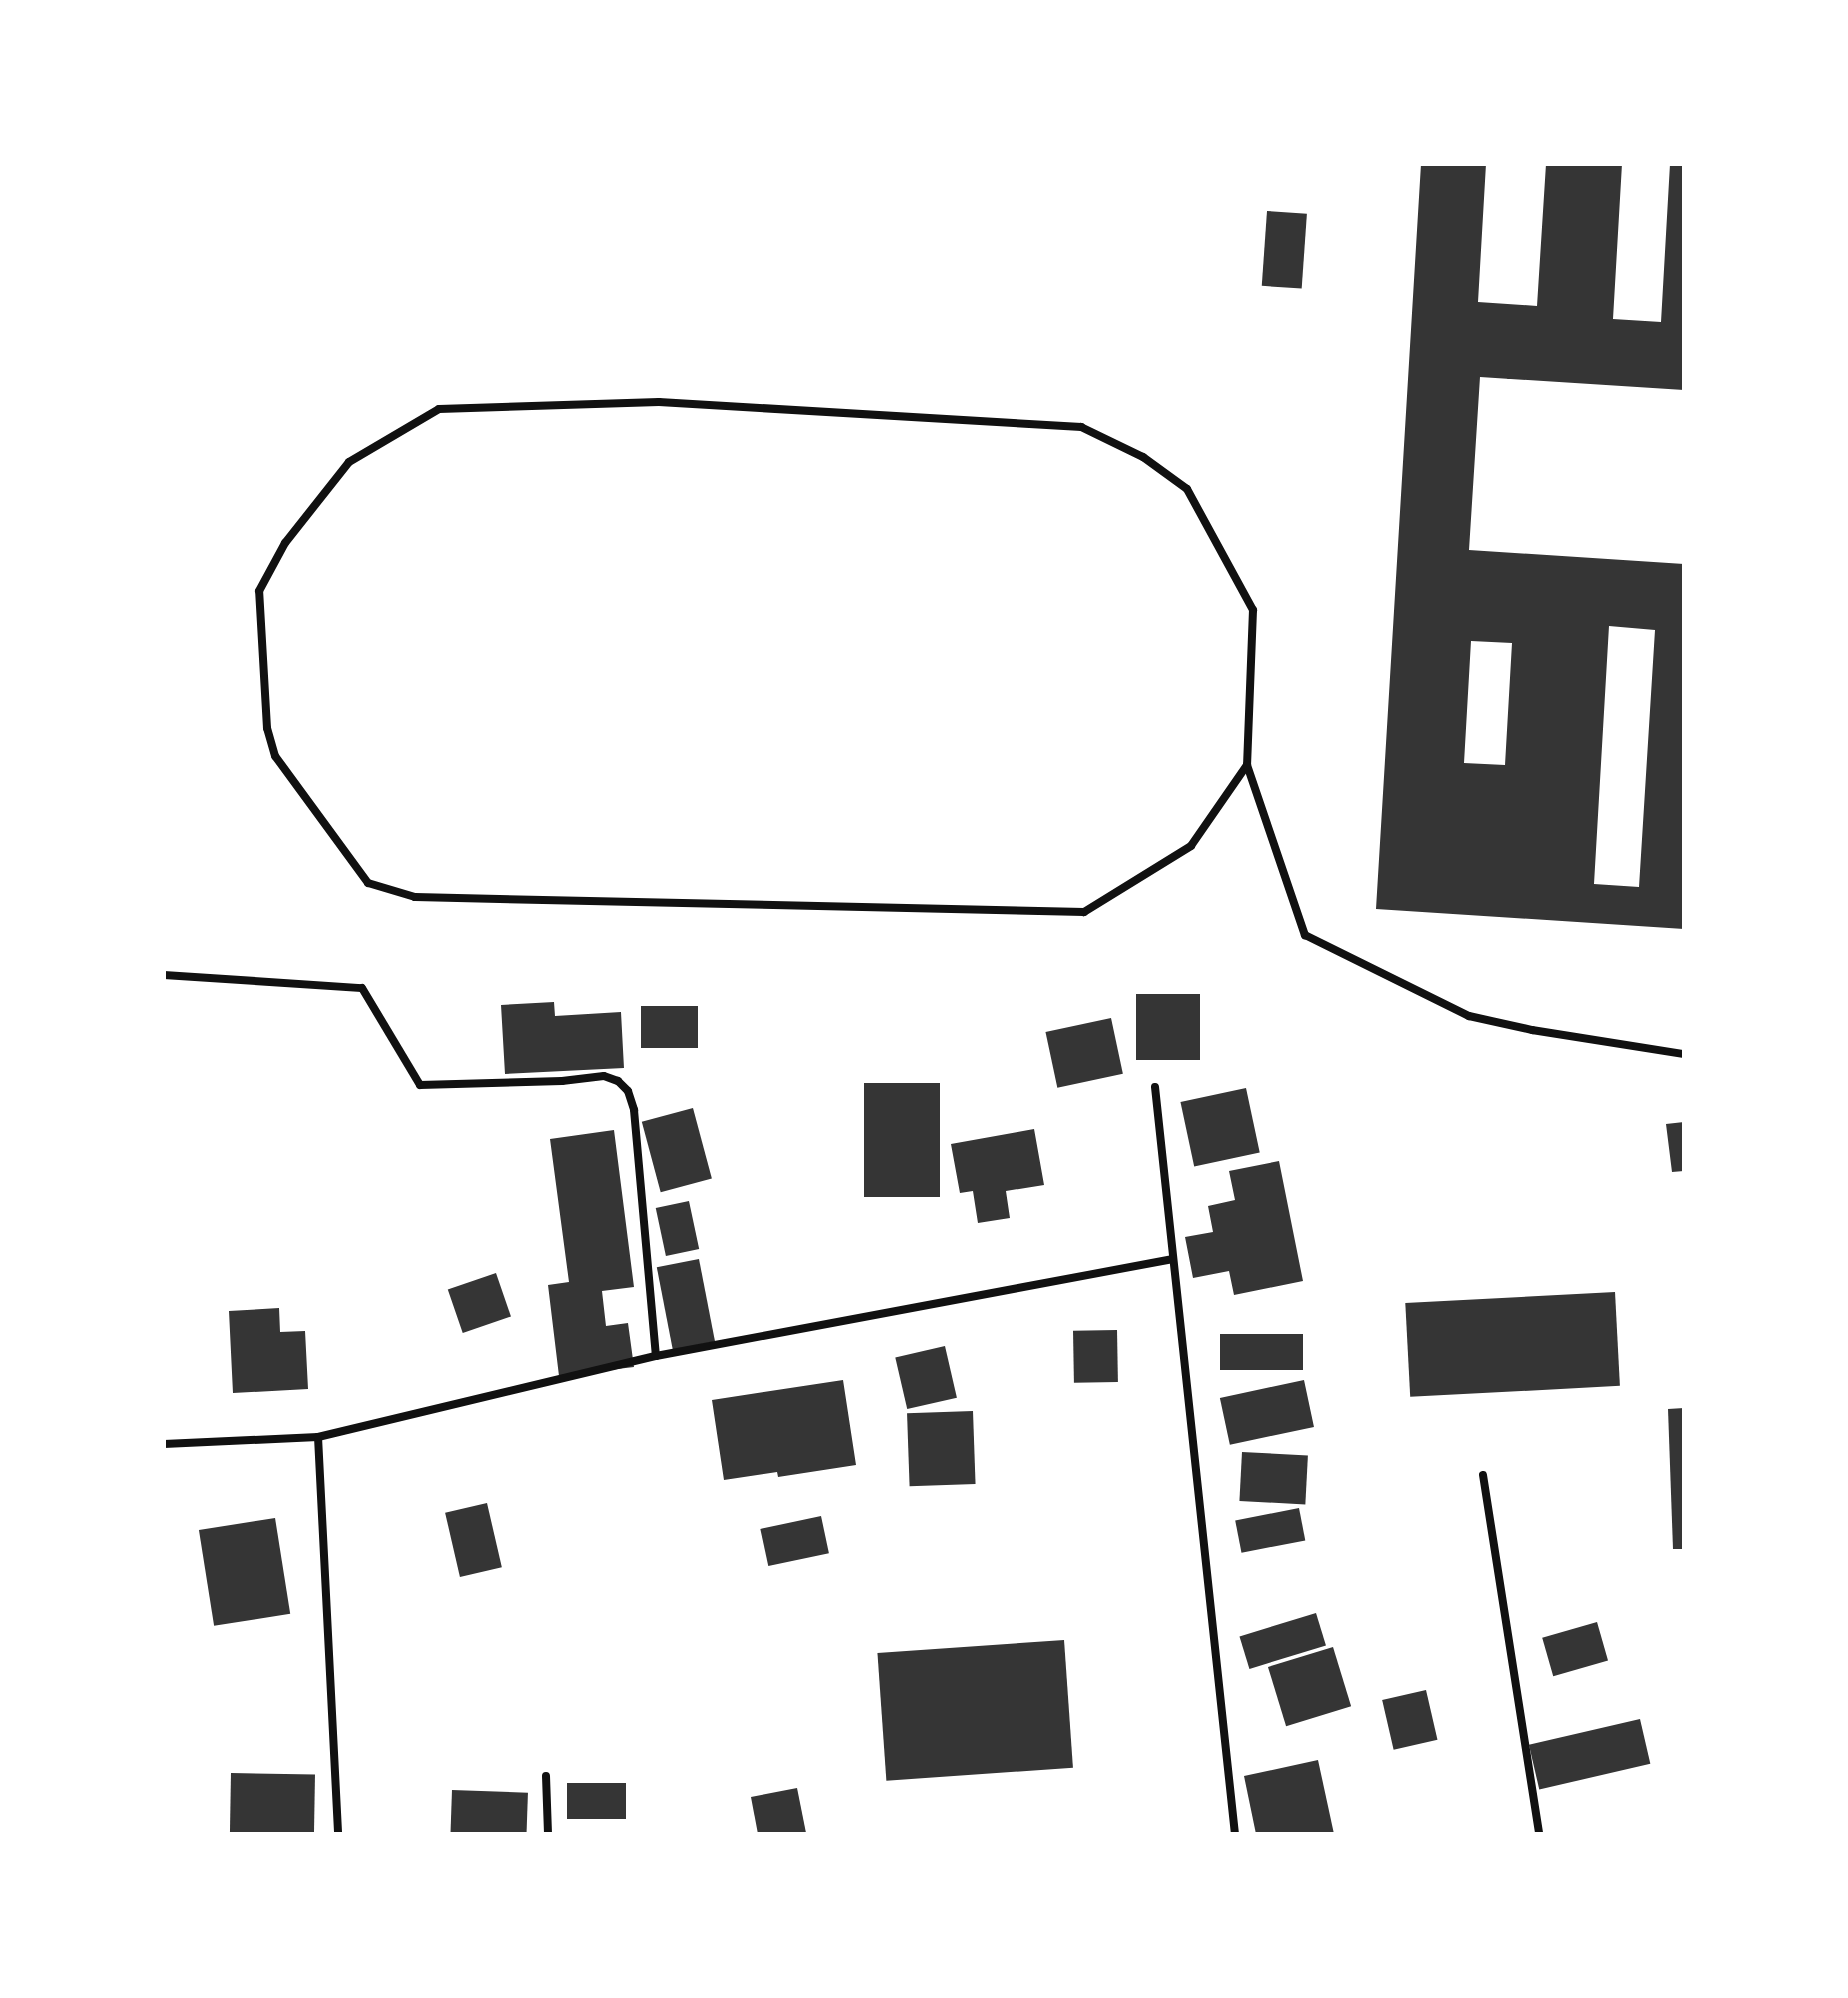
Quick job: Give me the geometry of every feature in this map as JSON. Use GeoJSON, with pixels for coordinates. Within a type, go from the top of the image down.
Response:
{"type":"FeatureCollection","features":[{"type":"Feature","properties":{"kind":"street"},"geometry":{"type":"LineString","coordinates":[[1247,765],[1191,846],[1084,912],[415,897],[368,883],[275,756],[267,728],[259,591],[285,543],[349,462],[439,409],[659,402],[1081,427],[1143,457],[1187,489],[1253,610],[1247,765],[1305,935],[1469,1016],[1532,1030],[1684,1054]]}},
{"type":"Feature","properties":{"kind":"street"},"geometry":{"type":"LineString","coordinates":[[164,975],[362,988],[420,1085],[562,1081],[604,1076],[618,1081],[628,1091],[634,1110],[656,1356]]}},
{"type":"Feature","properties":{"kind":"street"},"geometry":{"type":"LineString","coordinates":[[1155,1087],[1235,1834]]}},
{"type":"Feature","properties":{"kind":"street"},"geometry":{"type":"LineString","coordinates":[[164,1444],[318,1437],[656,1356],[1173,1259]]}},
{"type":"Feature","properties":{"kind":"street"},"geometry":{"type":"LineString","coordinates":[[318,1437],[338,1834]]}},
{"type":"Feature","properties":{"kind":"street"},"geometry":{"type":"LineString","coordinates":[[1483,1475],[1539,1834]]}},
{"type":"Feature","properties":{"kind":"street"},"geometry":{"type":"LineString","coordinates":[[546,1776],[548,1834]]}},
{"type":"Feature","properties":{"kind":"building"},"geometry":{"type":"Polygon","coordinates":[[[1421,164],[1486,164],[1478,302],[1537,306],[1546,164],[1622,164],[1613,319],[1661,322],[1670,164],[1684,164],[1684,390],[1480,377],[1469,550],[1684,564],[1684,929],[1376,909],[1421,164]],[[1609,626],[1594,884],[1639,887],[1655,630],[1609,626]],[[1471,641],[1464,763],[1505,765],[1512,643],[1471,641]]]}},
{"type":"Feature","properties":{"kind":"building"},"geometry":{"type":"Polygon","coordinates":[[[1267,211],[1307,214],[1302,289],[1262,286],[1267,211]]]}},
{"type":"Feature","properties":{"kind":"building"},"geometry":{"type":"Polygon","coordinates":[[[1136,994],[1200,994],[1200,1060],[1136,1060],[1136,994]]]}},
{"type":"Feature","properties":{"kind":"building"},"geometry":{"type":"Polygon","coordinates":[[[554,1002],[555,1016],[621,1012],[624,1068],[505,1074],[501,1005],[554,1002]]]}},
{"type":"Feature","properties":{"kind":"building"},"geometry":{"type":"Polygon","coordinates":[[[641,1006],[698,1006],[698,1048],[641,1048],[641,1006]]]}},
{"type":"Feature","properties":{"kind":"building"},"geometry":{"type":"Polygon","coordinates":[[[1111,1018],[1123,1074],[1057,1088],[1045,1032],[1111,1018]]]}},
{"type":"Feature","properties":{"kind":"building"},"geometry":{"type":"Polygon","coordinates":[[[864,1083],[940,1083],[940,1197],[864,1197],[864,1083]]]}},
{"type":"Feature","properties":{"kind":"building"},"geometry":{"type":"Polygon","coordinates":[[[1246,1088],[1260,1153],[1194,1166],[1180,1102],[1246,1088]]]}},
{"type":"Feature","properties":{"kind":"building"},"geometry":{"type":"Polygon","coordinates":[[[693,1108],[712,1179],[661,1192],[642,1122],[693,1108]]]}},
{"type":"Feature","properties":{"kind":"building"},"geometry":{"type":"Polygon","coordinates":[[[1684,1122],[1684,1171],[1672,1172],[1666,1124],[1684,1122]]]}},
{"type":"Feature","properties":{"kind":"building"},"geometry":{"type":"Polygon","coordinates":[[[1034,1129],[1044,1185],[1006,1191],[1010,1218],[978,1223],[973,1191],[960,1193],[951,1144],[1034,1129]]]}},
{"type":"Feature","properties":{"kind":"building"},"geometry":{"type":"Polygon","coordinates":[[[614,1130],[634,1287],[602,1291],[606,1326],[628,1323],[634,1367],[559,1376],[548,1285],[569,1282],[550,1139],[614,1130]]]}},
{"type":"Feature","properties":{"kind":"building"},"geometry":{"type":"Polygon","coordinates":[[[1279,1161],[1303,1281],[1234,1295],[1229,1271],[1193,1278],[1185,1237],[1213,1232],[1208,1206],[1235,1200],[1229,1171],[1279,1161]]]}},
{"type":"Feature","properties":{"kind":"building"},"geometry":{"type":"Polygon","coordinates":[[[689,1201],[699,1249],[666,1256],[656,1208],[689,1201]]]}},
{"type":"Feature","properties":{"kind":"building"},"geometry":{"type":"Polygon","coordinates":[[[699,1259],[715,1341],[673,1350],[657,1267],[699,1259]]]}},
{"type":"Feature","properties":{"kind":"building"},"geometry":{"type":"Polygon","coordinates":[[[496,1273],[511,1316],[463,1333],[448,1290],[496,1273]]]}},
{"type":"Feature","properties":{"kind":"building"},"geometry":{"type":"Polygon","coordinates":[[[1615,1292],[1620,1386],[1410,1397],[1405,1303],[1615,1292]]]}},
{"type":"Feature","properties":{"kind":"building"},"geometry":{"type":"Polygon","coordinates":[[[279,1308],[280,1332],[305,1331],[308,1389],[233,1393],[229,1311],[279,1308]]]}},
{"type":"Feature","properties":{"kind":"building"},"geometry":{"type":"Polygon","coordinates":[[[1117,1330],[1118,1382],[1074,1383],[1073,1331],[1117,1330]]]}},
{"type":"Feature","properties":{"kind":"building"},"geometry":{"type":"Polygon","coordinates":[[[1220,1334],[1303,1334],[1303,1370],[1220,1370],[1220,1334]]]}},
{"type":"Feature","properties":{"kind":"building"},"geometry":{"type":"Polygon","coordinates":[[[945,1346],[957,1398],[907,1409],[895,1357],[945,1346]]]}},
{"type":"Feature","properties":{"kind":"building"},"geometry":{"type":"Polygon","coordinates":[[[843,1380],[856,1465],[778,1477],[777,1472],[724,1480],[712,1400],[843,1380]]]}},
{"type":"Feature","properties":{"kind":"building"},"geometry":{"type":"Polygon","coordinates":[[[1304,1380],[1314,1427],[1230,1445],[1220,1398],[1304,1380]]]}},
{"type":"Feature","properties":{"kind":"building"},"geometry":{"type":"Polygon","coordinates":[[[1684,1408],[1684,1549],[1673,1549],[1668,1409],[1684,1408]]]}},
{"type":"Feature","properties":{"kind":"building"},"geometry":{"type":"Polygon","coordinates":[[[973,1411],[976,1484],[910,1486],[907,1413],[973,1411]]]}},
{"type":"Feature","properties":{"kind":"building"},"geometry":{"type":"Polygon","coordinates":[[[1242,1452],[1308,1455],[1305,1504],[1239,1501],[1242,1452]]]}},
{"type":"Feature","properties":{"kind":"building"},"geometry":{"type":"Polygon","coordinates":[[[487,1503],[502,1567],[460,1577],[445,1513],[487,1503]]]}},
{"type":"Feature","properties":{"kind":"building"},"geometry":{"type":"Polygon","coordinates":[[[1299,1508],[1305,1540],[1241,1553],[1235,1520],[1299,1508]]]}},
{"type":"Feature","properties":{"kind":"building"},"geometry":{"type":"Polygon","coordinates":[[[821,1516],[829,1553],[768,1566],[760,1529],[821,1516]]]}},
{"type":"Feature","properties":{"kind":"building"},"geometry":{"type":"Polygon","coordinates":[[[275,1518],[290,1614],[214,1626],[199,1530],[275,1518]]]}},
{"type":"Feature","properties":{"kind":"building"},"geometry":{"type":"Polygon","coordinates":[[[1316,1613],[1326,1646],[1249,1669],[1239,1636],[1316,1613]]]}},
{"type":"Feature","properties":{"kind":"building"},"geometry":{"type":"Polygon","coordinates":[[[1597,1622],[1608,1660],[1553,1676],[1542,1638],[1597,1622]]]}},
{"type":"Feature","properties":{"kind":"building"},"geometry":{"type":"Polygon","coordinates":[[[1064,1640],[1073,1768],[886,1781],[877,1653],[1064,1640]]]}},
{"type":"Feature","properties":{"kind":"building"},"geometry":{"type":"Polygon","coordinates":[[[1333,1647],[1351,1706],[1286,1726],[1268,1667],[1333,1647]]]}},
{"type":"Feature","properties":{"kind":"building"},"geometry":{"type":"Polygon","coordinates":[[[1426,1690],[1437,1740],[1394,1750],[1382,1700],[1426,1690]]]}},
{"type":"Feature","properties":{"kind":"building"},"geometry":{"type":"Polygon","coordinates":[[[1640,1719],[1650,1764],[1539,1789],[1529,1745],[1640,1719]]]}},
{"type":"Feature","properties":{"kind":"building"},"geometry":{"type":"Polygon","coordinates":[[[1318,1760],[1334,1834],[1256,1834],[1244,1776],[1318,1760]]]}},
{"type":"Feature","properties":{"kind":"building"},"geometry":{"type":"Polygon","coordinates":[[[231,1773],[315,1774],[314,1834],[230,1834],[231,1773]]]}},
{"type":"Feature","properties":{"kind":"building"},"geometry":{"type":"Polygon","coordinates":[[[567,1783],[626,1783],[626,1819],[567,1819],[567,1783]]]}},
{"type":"Feature","properties":{"kind":"building"},"geometry":{"type":"Polygon","coordinates":[[[797,1788],[806,1833],[758,1834],[751,1797],[797,1788]]]}},
{"type":"Feature","properties":{"kind":"building"},"geometry":{"type":"Polygon","coordinates":[[[452,1790],[528,1793],[527,1834],[451,1832],[452,1790]]]}}]}
